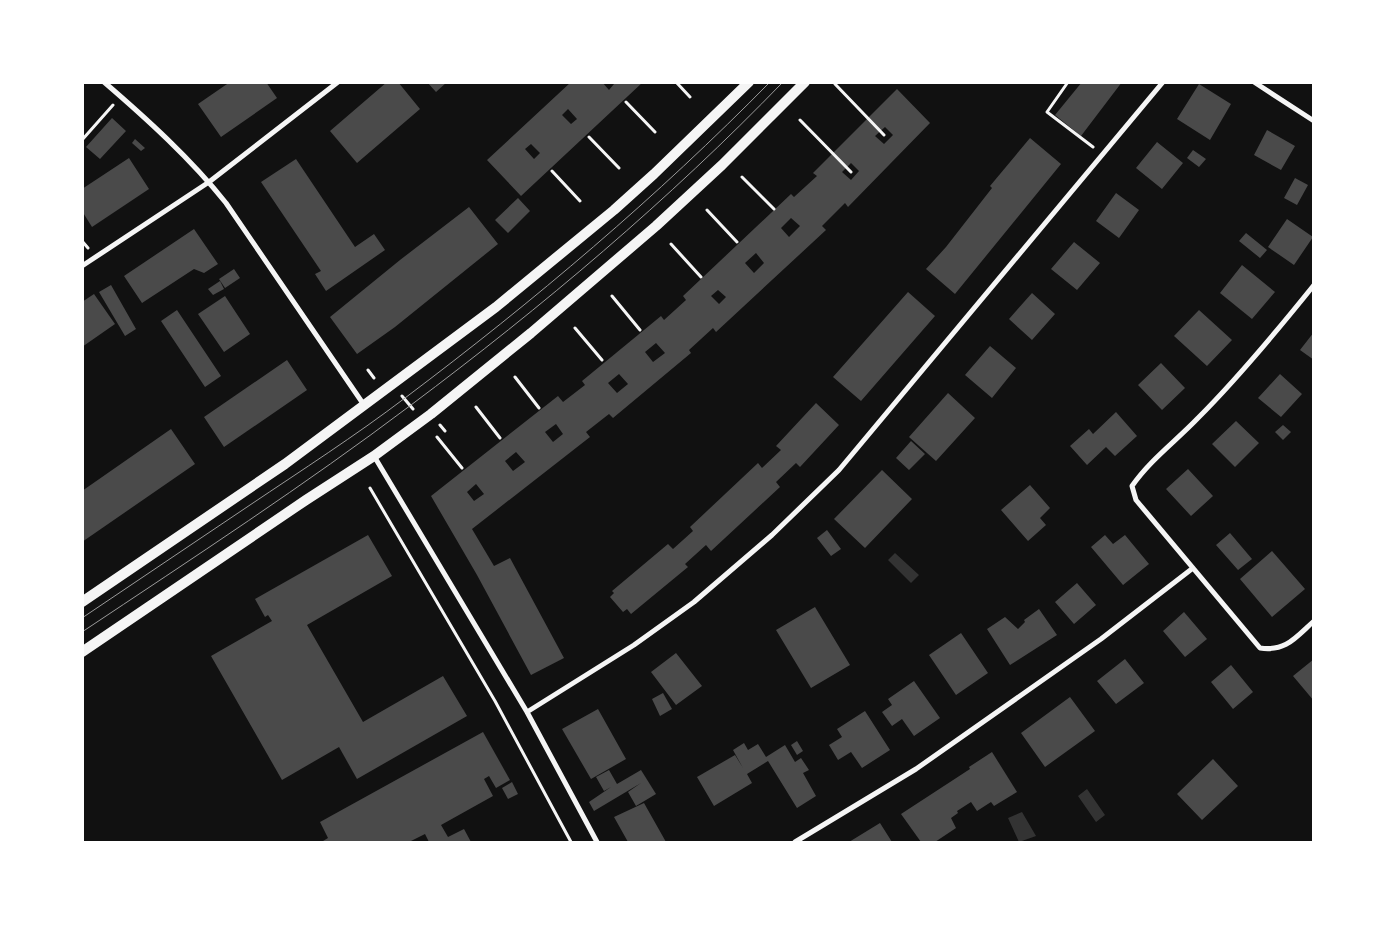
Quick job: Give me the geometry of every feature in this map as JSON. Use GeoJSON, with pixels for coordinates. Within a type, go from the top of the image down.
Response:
{"type":"FeatureCollection","features":[{"type":"Feature","properties":{"kind":"main road"},"geometry":{"type":"LineString","coordinates":[[82,602],[285,464],[496,307],[590,231],[654,174],[749,82]]}},
{"type":"Feature","properties":{"kind":"main road"},"geometry":{"type":"LineString","coordinates":[[82,652],[298,505],[374,456],[431,414],[531,333],[656,226],[722,165],[804,82]]}},
{"type":"Feature","properties":{"kind":"street"},"geometry":{"type":"LineString","coordinates":[[104,82],[209,182],[226,203],[364,405]]}},
{"type":"Feature","properties":{"kind":"street"},"geometry":{"type":"LineString","coordinates":[[82,266],[209,182],[338,82]]}},
{"type":"Feature","properties":{"kind":"street"},"geometry":{"type":"LineString","coordinates":[[528,712],[634,645],[694,602],[772,535],[839,470],[1162,82]]}},
{"type":"Feature","properties":{"kind":"street"},"geometry":{"type":"LineString","coordinates":[[1254,82],[1314,121]]}},
{"type":"Feature","properties":{"kind":"street"},"geometry":{"type":"LineString","coordinates":[[1314,286],[1257,355],[1198,419],[1141,473],[1132,486],[1136,500],[1260,648],[1272,650],[1288,644],[1314,621]]}},
{"type":"Feature","properties":{"kind":"street"},"geometry":{"type":"LineString","coordinates":[[374,456],[528,712],[597,842]]}},
{"type":"Feature","properties":{"kind":"street"},"geometry":{"type":"LineString","coordinates":[[796,842],[916,769],[1100,639],[1193,568]]}},
{"type":"Feature","properties":{"kind":"path"},"geometry":{"type":"LineString","coordinates":[[676,82],[690,97]]}},
{"type":"Feature","properties":{"kind":"path"},"geometry":{"type":"LineString","coordinates":[[1068,82],[1047,112],[1102,155]]}},
{"type":"Feature","properties":{"kind":"path"},"geometry":{"type":"LineString","coordinates":[[835,84],[884,135]]}},
{"type":"Feature","properties":{"kind":"path"},"geometry":{"type":"LineString","coordinates":[[626,102],[655,132]]}},
{"type":"Feature","properties":{"kind":"path"},"geometry":{"type":"LineString","coordinates":[[82,140],[107,112]]}},
{"type":"Feature","properties":{"kind":"path"},"geometry":{"type":"LineString","coordinates":[[800,120],[851,172]]}},
{"type":"Feature","properties":{"kind":"path"},"geometry":{"type":"LineString","coordinates":[[589,137],[619,168]]}},
{"type":"Feature","properties":{"kind":"path"},"geometry":{"type":"LineString","coordinates":[[552,171],[580,201]]}},
{"type":"Feature","properties":{"kind":"path"},"geometry":{"type":"LineString","coordinates":[[742,177],[774,209]]}},
{"type":"Feature","properties":{"kind":"path"},"geometry":{"type":"LineString","coordinates":[[707,210],[737,242]]}},
{"type":"Feature","properties":{"kind":"path"},"geometry":{"type":"LineString","coordinates":[[671,244],[700,277]]}},
{"type":"Feature","properties":{"kind":"path"},"geometry":{"type":"LineString","coordinates":[[612,296],[640,330]]}},
{"type":"Feature","properties":{"kind":"path"},"geometry":{"type":"LineString","coordinates":[[574,328],[602,360]]}},
{"type":"Feature","properties":{"kind":"path"},"geometry":{"type":"LineString","coordinates":[[368,370],[390,400],[400,393],[414,411],[424,404],[444,431]]}},
{"type":"Feature","properties":{"kind":"path"},"geometry":{"type":"LineString","coordinates":[[515,377],[539,408]]}},
{"type":"Feature","properties":{"kind":"path"},"geometry":{"type":"LineString","coordinates":[[476,407],[500,438]]}},
{"type":"Feature","properties":{"kind":"path"},"geometry":{"type":"LineString","coordinates":[[437,437],[462,468]]}},
{"type":"Feature","properties":{"kind":"path"},"geometry":{"type":"LineString","coordinates":[[370,488],[495,701],[570,842]]}},
{"type":"Feature","properties":{"kind":"shaded area"},"geometry":{"type":"Polygon","coordinates":[[[895,553],[919,575],[911,583],[888,560],[895,553]]]}},
{"type":"Feature","properties":{"kind":"shaded area"},"geometry":{"type":"Polygon","coordinates":[[[1087,789],[1105,815],[1096,822],[1078,796],[1087,789]]]}},
{"type":"Feature","properties":{"kind":"shaded area"},"geometry":{"type":"Polygon","coordinates":[[[1022,812],[1036,836],[1019,842],[1008,818],[1022,812]]]}},
{"type":"Feature","properties":{"kind":"building"},"geometry":{"type":"Polygon","coordinates":[[[230,82],[266,82],[277,98],[221,137],[198,104],[230,82]]]}},
{"type":"Feature","properties":{"kind":"building"},"geometry":{"type":"Polygon","coordinates":[[[387,82],[398,82],[420,109],[357,163],[330,131],[387,82]]]}},
{"type":"Feature","properties":{"kind":"building"},"geometry":{"type":"Polygon","coordinates":[[[427,82],[447,82],[436,92],[427,82]]]}},
{"type":"Feature","properties":{"kind":"building"},"geometry":{"type":"Polygon","coordinates":[[[571,82],[602,82],[609,90],[614,84],[613,82],[643,82],[521,196],[487,160],[571,82]],[[568,109],[562,115],[571,124],[577,119],[568,109]],[[531,144],[525,149],[534,159],[540,153],[531,144]]]}},
{"type":"Feature","properties":{"kind":"building"},"geometry":{"type":"Polygon","coordinates":[[[1082,82],[1122,82],[1081,136],[1055,115],[1082,82]]]}},
{"type":"Feature","properties":{"kind":"building"},"geometry":{"type":"Polygon","coordinates":[[[1199,84],[1231,104],[1210,140],[1177,119],[1199,84]]]}},
{"type":"Feature","properties":{"kind":"building"},"geometry":{"type":"Polygon","coordinates":[[[897,89],[930,123],[848,207],[845,203],[822,226],[826,230],[716,332],[713,328],[689,350],[691,353],[613,418],[609,414],[586,432],[590,437],[472,529],[494,566],[510,558],[564,658],[531,675],[477,575],[431,496],[558,396],[563,402],[585,385],[582,381],[661,316],[664,320],[686,300],[683,296],[791,194],[794,197],[817,176],[813,173],[897,89]],[[885,127],[875,136],[884,144],[893,135],[885,127]],[[851,163],[842,172],[851,180],[859,171],[851,163]],[[791,218],[781,228],[789,237],[800,226],[791,218]],[[756,253],[745,263],[754,273],[764,263],[756,253]],[[718,290],[711,296],[719,304],[726,297],[718,290]],[[656,343],[645,352],[653,362],[665,353],[656,343]],[[619,374],[608,383],[617,393],[628,384],[619,374]],[[556,424],[545,432],[553,442],[563,434],[556,424]],[[516,452],[505,461],[513,471],[525,462],[516,452]],[[476,484],[467,492],[474,501],[484,494],[476,484]]]}},
{"type":"Feature","properties":{"kind":"building"},"geometry":{"type":"Polygon","coordinates":[[[112,118],[126,131],[100,159],[86,147],[112,118]]]}},
{"type":"Feature","properties":{"kind":"building"},"geometry":{"type":"Polygon","coordinates":[[[1267,130],[1295,146],[1281,170],[1254,155],[1267,130]]]}},
{"type":"Feature","properties":{"kind":"building"},"geometry":{"type":"Polygon","coordinates":[[[1030,138],[1061,164],[955,294],[926,269],[946,247],[992,188],[990,186],[1030,138]]]}},
{"type":"Feature","properties":{"kind":"building"},"geometry":{"type":"Polygon","coordinates":[[[135,139],[145,148],[141,151],[132,143],[135,139]]]}},
{"type":"Feature","properties":{"kind":"building"},"geometry":{"type":"Polygon","coordinates":[[[1157,142],[1183,163],[1162,189],[1136,168],[1157,142]]]}},
{"type":"Feature","properties":{"kind":"building"},"geometry":{"type":"Polygon","coordinates":[[[1193,150],[1206,159],[1199,167],[1187,158],[1193,150]]]}},
{"type":"Feature","properties":{"kind":"building"},"geometry":{"type":"Polygon","coordinates":[[[129,158],[149,189],[92,227],[82,211],[82,189],[129,158]]]}},
{"type":"Feature","properties":{"kind":"building"},"geometry":{"type":"Polygon","coordinates":[[[296,159],[355,247],[374,234],[385,250],[326,291],[315,274],[321,271],[261,182],[296,159]]]}},
{"type":"Feature","properties":{"kind":"building"},"geometry":{"type":"Polygon","coordinates":[[[1295,178],[1308,185],[1297,205],[1284,198],[1295,178]]]}},
{"type":"Feature","properties":{"kind":"building"},"geometry":{"type":"Polygon","coordinates":[[[1116,193],[1139,210],[1119,238],[1096,221],[1116,193]]]}},
{"type":"Feature","properties":{"kind":"building"},"geometry":{"type":"Polygon","coordinates":[[[518,198],[530,211],[508,233],[495,220],[518,198]]]}},
{"type":"Feature","properties":{"kind":"building"},"geometry":{"type":"Polygon","coordinates":[[[469,207],[498,244],[395,327],[357,354],[330,317],[469,207]]]}},
{"type":"Feature","properties":{"kind":"building"},"geometry":{"type":"Polygon","coordinates":[[[1287,219],[1313,237],[1294,265],[1268,247],[1287,219]]]}},
{"type":"Feature","properties":{"kind":"building"},"geometry":{"type":"Polygon","coordinates":[[[194,229],[218,264],[204,273],[194,269],[142,303],[124,276],[194,229]]]}},
{"type":"Feature","properties":{"kind":"building"},"geometry":{"type":"Polygon","coordinates":[[[1246,233],[1267,250],[1260,258],[1239,241],[1246,233]]]}},
{"type":"Feature","properties":{"kind":"building"},"geometry":{"type":"Polygon","coordinates":[[[1074,242],[1100,263],[1077,290],[1051,269],[1074,242]]]}},
{"type":"Feature","properties":{"kind":"building"},"geometry":{"type":"Polygon","coordinates":[[[1242,265],[1275,292],[1252,319],[1220,293],[1242,265]]]}},
{"type":"Feature","properties":{"kind":"building"},"geometry":{"type":"Polygon","coordinates":[[[234,269],[240,278],[225,288],[219,279],[234,269]]]}},
{"type":"Feature","properties":{"kind":"building"},"geometry":{"type":"Polygon","coordinates":[[[220,281],[224,289],[213,295],[208,289],[220,281]]]}},
{"type":"Feature","properties":{"kind":"building"},"geometry":{"type":"Polygon","coordinates":[[[111,285],[136,329],[125,336],[99,292],[111,285]]]}},
{"type":"Feature","properties":{"kind":"building"},"geometry":{"type":"Polygon","coordinates":[[[908,292],[935,316],[861,401],[833,377],[908,292]]]}},
{"type":"Feature","properties":{"kind":"building"},"geometry":{"type":"Polygon","coordinates":[[[1032,293],[1055,314],[1032,340],[1009,319],[1032,293]]]}},
{"type":"Feature","properties":{"kind":"building"},"geometry":{"type":"Polygon","coordinates":[[[94,294],[115,324],[82,347],[82,302],[94,294]]]}},
{"type":"Feature","properties":{"kind":"building"},"geometry":{"type":"Polygon","coordinates":[[[225,296],[250,334],[224,352],[198,314],[225,296]]]}},
{"type":"Feature","properties":{"kind":"building"},"geometry":{"type":"Polygon","coordinates":[[[177,310],[221,376],[205,387],[161,321],[177,310]]]}},
{"type":"Feature","properties":{"kind":"building"},"geometry":{"type":"Polygon","coordinates":[[[1199,310],[1232,340],[1207,366],[1174,336],[1199,310]]]}},
{"type":"Feature","properties":{"kind":"building"},"geometry":{"type":"Polygon","coordinates":[[[1314,332],[1314,360],[1300,350],[1314,332]]]}},
{"type":"Feature","properties":{"kind":"building"},"geometry":{"type":"Polygon","coordinates":[[[990,346],[1016,368],[992,398],[965,375],[990,346]]]}},
{"type":"Feature","properties":{"kind":"building"},"geometry":{"type":"Polygon","coordinates":[[[287,360],[307,390],[224,447],[204,417],[287,360]]]}},
{"type":"Feature","properties":{"kind":"building"},"geometry":{"type":"Polygon","coordinates":[[[1161,363],[1185,388],[1162,410],[1138,385],[1161,363]]]}},
{"type":"Feature","properties":{"kind":"building"},"geometry":{"type":"Polygon","coordinates":[[[1280,374],[1302,394],[1281,417],[1258,398],[1280,374]]]}},
{"type":"Feature","properties":{"kind":"building"},"geometry":{"type":"Polygon","coordinates":[[[948,393],[975,418],[936,461],[909,437],[948,393]]]}},
{"type":"Feature","properties":{"kind":"building"},"geometry":{"type":"Polygon","coordinates":[[[816,403],[839,425],[800,467],[796,463],[776,482],[780,487],[711,551],[706,545],[685,564],[688,567],[631,614],[627,609],[623,612],[610,597],[614,593],[612,591],[668,544],[673,549],[693,531],[690,527],[758,463],[762,468],[781,450],[776,446],[816,403]]]}},
{"type":"Feature","properties":{"kind":"building"},"geometry":{"type":"Polygon","coordinates":[[[1116,412],[1137,436],[1115,456],[1106,447],[1087,465],[1070,446],[1089,429],[1093,434],[1116,412]]]}},
{"type":"Feature","properties":{"kind":"building"},"geometry":{"type":"Polygon","coordinates":[[[1236,421],[1259,443],[1235,467],[1212,444],[1236,421]]]}},
{"type":"Feature","properties":{"kind":"building"},"geometry":{"type":"Polygon","coordinates":[[[1283,425],[1291,432],[1283,440],[1275,432],[1283,425]]]}},
{"type":"Feature","properties":{"kind":"building"},"geometry":{"type":"Polygon","coordinates":[[[171,429],[195,464],[82,542],[82,491],[171,429]]]}},
{"type":"Feature","properties":{"kind":"building"},"geometry":{"type":"Polygon","coordinates":[[[911,441],[925,454],[909,470],[896,458],[911,441]]]}},
{"type":"Feature","properties":{"kind":"building"},"geometry":{"type":"Polygon","coordinates":[[[1188,469],[1213,496],[1191,516],[1166,489],[1188,469]]]}},
{"type":"Feature","properties":{"kind":"building"},"geometry":{"type":"Polygon","coordinates":[[[882,470],[912,499],[865,548],[834,519],[882,470]]]}},
{"type":"Feature","properties":{"kind":"building"},"geometry":{"type":"Polygon","coordinates":[[[1030,485],[1050,508],[1040,518],[1046,525],[1028,541],[1001,510],[1030,485]]]}},
{"type":"Feature","properties":{"kind":"building"},"geometry":{"type":"Polygon","coordinates":[[[827,530],[841,549],[831,556],[817,538],[827,530]]]}},
{"type":"Feature","properties":{"kind":"building"},"geometry":{"type":"Polygon","coordinates":[[[1230,533],[1252,559],[1238,570],[1216,545],[1230,533]]]}},
{"type":"Feature","properties":{"kind":"building"},"geometry":{"type":"Polygon","coordinates":[[[368,535],[392,576],[307,625],[363,722],[443,676],[467,716],[357,779],[339,747],[282,780],[211,656],[272,621],[268,615],[265,617],[255,599],[368,535]]]}},
{"type":"Feature","properties":{"kind":"building"},"geometry":{"type":"Polygon","coordinates":[[[1105,535],[1113,544],[1125,535],[1149,564],[1123,585],[1091,547],[1105,535]]]}},
{"type":"Feature","properties":{"kind":"building"},"geometry":{"type":"Polygon","coordinates":[[[1272,551],[1305,589],[1272,617],[1240,579],[1272,551]]]}},
{"type":"Feature","properties":{"kind":"building"},"geometry":{"type":"Polygon","coordinates":[[[1077,583],[1096,605],[1074,624],[1055,602],[1077,583]]]}},
{"type":"Feature","properties":{"kind":"building"},"geometry":{"type":"Polygon","coordinates":[[[815,607],[850,665],[811,688],[776,630],[815,607]]]}},
{"type":"Feature","properties":{"kind":"building"},"geometry":{"type":"Polygon","coordinates":[[[1039,609],[1057,635],[1010,665],[987,629],[1005,617],[1018,629],[1025,622],[1024,620],[1039,609]]]}},
{"type":"Feature","properties":{"kind":"building"},"geometry":{"type":"Polygon","coordinates":[[[1184,612],[1207,639],[1185,657],[1163,631],[1184,612]]]}},
{"type":"Feature","properties":{"kind":"building"},"geometry":{"type":"Polygon","coordinates":[[[961,633],[988,673],[956,695],[929,655],[961,633]]]}},
{"type":"Feature","properties":{"kind":"building"},"geometry":{"type":"Polygon","coordinates":[[[676,653],[702,686],[676,705],[651,672],[676,653]]]}},
{"type":"Feature","properties":{"kind":"building"},"geometry":{"type":"Polygon","coordinates":[[[1125,659],[1144,683],[1116,704],[1097,681],[1125,659]]]}},
{"type":"Feature","properties":{"kind":"building"},"geometry":{"type":"Polygon","coordinates":[[[1314,659],[1314,701],[1293,676],[1314,659]]]}},
{"type":"Feature","properties":{"kind":"building"},"geometry":{"type":"Polygon","coordinates":[[[1231,665],[1253,692],[1233,709],[1211,682],[1231,665]]]}},
{"type":"Feature","properties":{"kind":"building"},"geometry":{"type":"Polygon","coordinates":[[[914,681],[940,718],[914,736],[902,719],[892,726],[882,712],[892,705],[888,699],[914,681]]]}},
{"type":"Feature","properties":{"kind":"building"},"geometry":{"type":"Polygon","coordinates":[[[663,693],[672,709],[660,716],[652,699],[663,693]]]}},
{"type":"Feature","properties":{"kind":"building"},"geometry":{"type":"Polygon","coordinates":[[[1070,697],[1095,731],[1045,767],[1021,733],[1070,697]]]}},
{"type":"Feature","properties":{"kind":"building"},"geometry":{"type":"Polygon","coordinates":[[[598,709],[626,759],[591,779],[562,729],[598,709]]]}},
{"type":"Feature","properties":{"kind":"building"},"geometry":{"type":"Polygon","coordinates":[[[865,711],[890,750],[862,768],[851,752],[838,760],[829,745],[842,737],[837,729],[865,711]]]}},
{"type":"Feature","properties":{"kind":"building"},"geometry":{"type":"Polygon","coordinates":[[[483,732],[510,780],[496,788],[489,776],[484,779],[493,796],[441,825],[448,837],[464,829],[471,842],[429,842],[425,834],[409,842],[323,842],[328,838],[320,822],[483,732]]]}},
{"type":"Feature","properties":{"kind":"building"},"geometry":{"type":"Polygon","coordinates":[[[797,741],[803,751],[797,755],[791,745],[797,741]]]}},
{"type":"Feature","properties":{"kind":"building"},"geometry":{"type":"Polygon","coordinates":[[[744,743],[748,750],[758,744],[766,757],[785,745],[795,762],[801,758],[809,770],[803,773],[816,796],[797,808],[768,761],[747,774],[752,783],[714,806],[697,777],[735,755],[743,768],[733,750],[744,743]]]}},
{"type":"Feature","properties":{"kind":"building"},"geometry":{"type":"Polygon","coordinates":[[[992,752],[1017,792],[994,806],[991,802],[977,811],[971,802],[957,811],[958,813],[951,818],[956,828],[935,842],[921,842],[901,814],[970,769],[969,767],[992,752]]]}},
{"type":"Feature","properties":{"kind":"building"},"geometry":{"type":"Polygon","coordinates":[[[1213,759],[1238,786],[1202,820],[1177,794],[1213,759]]]}},
{"type":"Feature","properties":{"kind":"building"},"geometry":{"type":"Polygon","coordinates":[[[609,770],[617,784],[641,770],[656,794],[636,806],[628,792],[641,783],[594,811],[589,802],[611,787],[604,791],[596,777],[609,770]]]}},
{"type":"Feature","properties":{"kind":"building"},"geometry":{"type":"Polygon","coordinates":[[[512,782],[518,794],[508,799],[502,788],[512,782]]]}},
{"type":"Feature","properties":{"kind":"building"},"geometry":{"type":"Polygon","coordinates":[[[644,803],[666,842],[628,842],[614,817],[644,803]]]}},
{"type":"Feature","properties":{"kind":"building"},"geometry":{"type":"Polygon","coordinates":[[[880,823],[892,842],[849,842],[880,823]]]}},
{"type":"Feature","properties":{"kind":"tram line"},"geometry":{"type":"LineString","coordinates":[[82,618],[348,439],[501,324],[639,207],[770,82]]}},
{"type":"Feature","properties":{"kind":"tram line"},"geometry":{"type":"LineString","coordinates":[[82,632],[290,492],[371,435],[460,368],[556,291],[650,210],[740,126],[783,82]]}}]}
